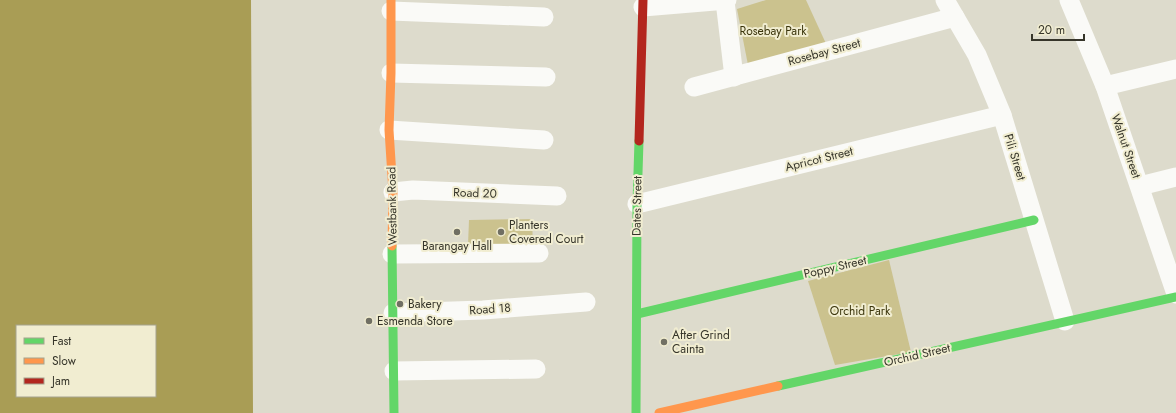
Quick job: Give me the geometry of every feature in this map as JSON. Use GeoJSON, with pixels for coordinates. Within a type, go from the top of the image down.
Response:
{"type":"FeatureCollection","features":[{"type":"Feature","properties":{"kind":"street"},"geometry":{"type":"LineString","coordinates":[[643,4],[726,0],[734,77]]}},
{"type":"Feature","properties":{"kind":"street","name":"Pili Street"},"geometry":{"type":"LineString","coordinates":[[945,0],[977,55],[1002,114],[1065,322]]}},
{"type":"Feature","properties":{"kind":"street","name":"Walnut Street"},"geometry":{"type":"LineString","coordinates":[[1069,0],[1105,86],[1176,295]]}},
{"type":"Feature","properties":{"kind":"street","name":"Dates Street"},"geometry":{"type":"LineString","coordinates":[[636,413],[637,204],[643,4]]}},
{"type":"Feature","properties":{"kind":"street"},"geometry":{"type":"LineString","coordinates":[[391,6],[544,17]]}},
{"type":"Feature","properties":{"kind":"street","name":"Westbank Road"},"geometry":{"type":"LineString","coordinates":[[391,6],[399,73],[389,130],[393,192],[392,254],[394,413]]}},
{"type":"Feature","properties":{"kind":"street","name":"Rosebay Street"},"geometry":{"type":"LineString","coordinates":[[694,87],[955,16]]}},
{"type":"Feature","properties":{"kind":"street"},"geometry":{"type":"LineString","coordinates":[[1105,86],[1176,69]]}},
{"type":"Feature","properties":{"kind":"street"},"geometry":{"type":"LineString","coordinates":[[399,73],[546,77]]}},
{"type":"Feature","properties":{"kind":"street","name":"Apricot Street"},"geometry":{"type":"LineString","coordinates":[[637,204],[1002,114]]}},
{"type":"Feature","properties":{"kind":"street"},"geometry":{"type":"LineString","coordinates":[[389,130],[544,140]]}},
{"type":"Feature","properties":{"kind":"street"},"geometry":{"type":"LineString","coordinates":[[1140,186],[1176,177]]}},
{"type":"Feature","properties":{"kind":"street","name":"Road 20"},"geometry":{"type":"LineString","coordinates":[[393,192],[413,190],[557,196]]}},
{"type":"Feature","properties":{"kind":"street","name":"Poppy Street"},"geometry":{"type":"LineString","coordinates":[[637,314],[1034,220]]}},
{"type":"Feature","properties":{"kind":"street"},"geometry":{"type":"LineString","coordinates":[[392,254],[539,253]]}},
{"type":"Feature","properties":{"kind":"street","name":"Orchid Street"},"geometry":{"type":"LineString","coordinates":[[659,413],[1065,322],[1176,295]]}},
{"type":"Feature","properties":{"kind":"street","name":"Road 18"},"geometry":{"type":"LineString","coordinates":[[393,314],[586,302]]}},
{"type":"Feature","properties":{"kind":"street"},"geometry":{"type":"LineString","coordinates":[[394,371],[536,369]]}},
{"type":"Feature","properties":{"kind":"green space","name":"Rosebay Park"},"geometry":{"type":"Polygon","coordinates":[[[766,0],[806,0],[828,48],[749,70],[737,9],[766,0]]]}},
{"type":"Feature","properties":{"kind":"green space","name":"Planters Covered Court"},"geometry":{"type":"Polygon","coordinates":[[[532,219],[533,246],[468,245],[469,220],[532,219]]]}},
{"type":"Feature","properties":{"kind":"green space","name":"Orchid Park"},"geometry":{"type":"Polygon","coordinates":[[[889,260],[911,352],[835,365],[808,281],[889,260]]]}},
{"type":"Feature","properties":{"kind":"shaded area"},"geometry":{"type":"Polygon","coordinates":[[[0,0],[251,0],[253,413],[0,413],[0,0]]]}},
{"type":"Feature","properties":{"kind":"traffic: fast"},"geometry":{"type":"LineString","coordinates":[[636,413],[637,204],[639,141]]}},
{"type":"Feature","properties":{"kind":"traffic: fast"},"geometry":{"type":"LineString","coordinates":[[637,314],[1034,220]]}},
{"type":"Feature","properties":{"kind":"traffic: fast"},"geometry":{"type":"LineString","coordinates":[[392,246],[394,413]]}},
{"type":"Feature","properties":{"kind":"traffic: fast"},"geometry":{"type":"LineString","coordinates":[[778,386],[1176,297]]}},
{"type":"Feature","properties":{"kind":"traffic: slow"},"geometry":{"type":"LineString","coordinates":[[391,0],[389,130],[393,192],[392,246]]}},
{"type":"Feature","properties":{"kind":"traffic: slow"},"geometry":{"type":"LineString","coordinates":[[659,413],[778,386]]}},
{"type":"Feature","properties":{"kind":"traffic: jam"},"geometry":{"type":"LineString","coordinates":[[639,141],[643,0]]}},
{"type":"Feature","properties":{"kind":"place","name":"Barangay Hall"},"geometry":{"type":"Point","coordinates":[457,232]}},
{"type":"Feature","properties":{"kind":"place","name":"Planters Covered Court"},"geometry":{"type":"Point","coordinates":[501,232]}},
{"type":"Feature","properties":{"kind":"place","name":"Bakery"},"geometry":{"type":"Point","coordinates":[400,304]}},
{"type":"Feature","properties":{"kind":"place","name":"Esmenda Store"},"geometry":{"type":"Point","coordinates":[369,321]}},
{"type":"Feature","properties":{"kind":"place","name":"After Grind Cainta"},"geometry":{"type":"Point","coordinates":[664,342]}}]}
